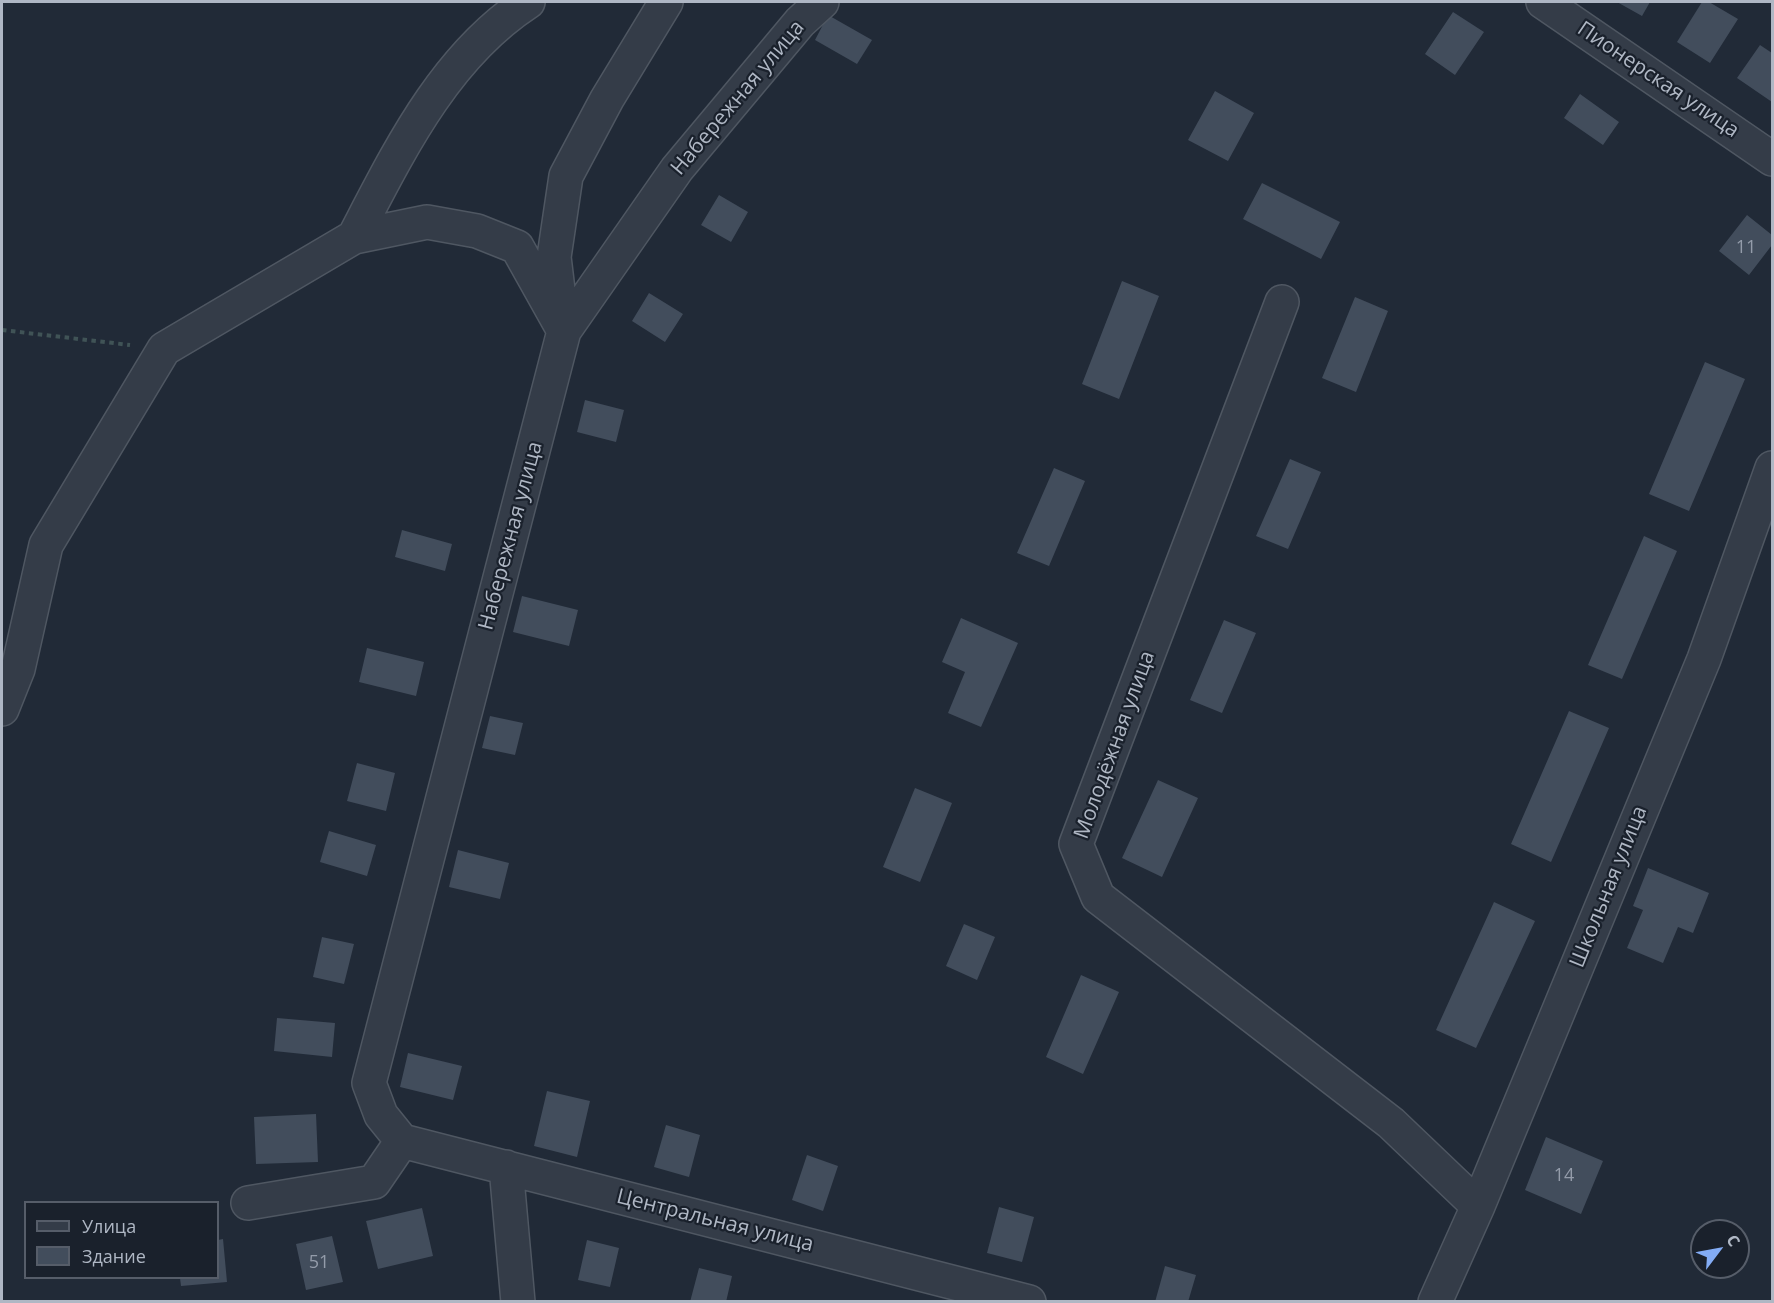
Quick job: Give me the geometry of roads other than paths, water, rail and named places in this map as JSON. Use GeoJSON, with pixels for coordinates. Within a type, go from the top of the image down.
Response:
{"type":"FeatureCollection","features":[{"type":"Feature","properties":{"kind":"street"},"geometry":{"type":"LineString","coordinates":[[354,237],[390,169],[448,74],[499,20],[528,2]]}},
{"type":"Feature","properties":{"kind":"street"},"geometry":{"type":"LineString","coordinates":[[564,331],[554,257],[566,176],[607,99],[666,2]]}},
{"type":"Feature","properties":{"kind":"street","name":"Набережная улица"},"geometry":{"type":"LineString","coordinates":[[402,1141],[381,1114],[369,1083],[564,331],[677,169],[800,22],[822,2]]}},
{"type":"Feature","properties":{"kind":"street","name":"Пионерская улица"},"geometry":{"type":"LineString","coordinates":[[1543,2],[1773,159]]}},
{"type":"Feature","properties":{"kind":"street"},"geometry":{"type":"LineString","coordinates":[[2,709],[18,669],[46,545],[164,349],[354,237],[427,222],[477,231],[517,247],[564,331]]}},
{"type":"Feature","properties":{"kind":"street","name":"Молодёжная улица"},"geometry":{"type":"LineString","coordinates":[[1282,302],[1076,844],[1098,897],[1391,1123],[1478,1206]]}},
{"type":"Feature","properties":{"kind":"street","name":"Школьная улица"},"geometry":{"type":"LineString","coordinates":[[1435,1302],[1478,1206],[1704,658],[1773,468]]}},
{"type":"Feature","properties":{"kind":"street"},"geometry":{"type":"LineString","coordinates":[[248,1203],[374,1182],[402,1141]]}},
{"type":"Feature","properties":{"kind":"street","name":"Центральная улица"},"geometry":{"type":"LineString","coordinates":[[402,1141],[1029,1302]]}},
{"type":"Feature","properties":{"kind":"street"},"geometry":{"type":"LineString","coordinates":[[506,1167],[518,1302]]}}]}
